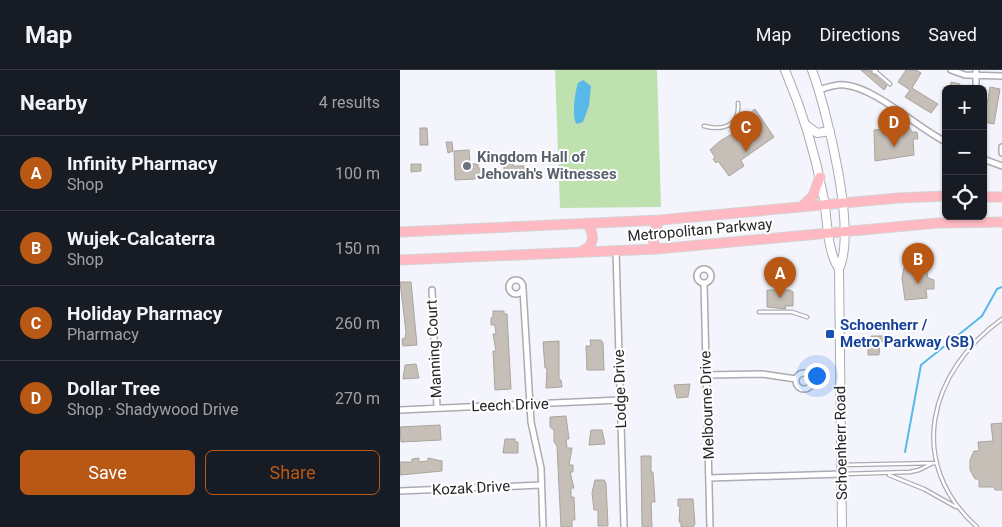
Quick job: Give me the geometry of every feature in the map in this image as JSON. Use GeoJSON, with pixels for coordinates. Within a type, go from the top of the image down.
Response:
{"type":"FeatureCollection","features":[{"type":"Feature","properties":{"kind":"main road","name":"Schoenherr Road"},"geometry":{"type":"LineString","coordinates":[[785,70],[806,125],[820,177],[830,233],[832,260],[839,269]]}},
{"type":"Feature","properties":{"kind":"main road","name":"Schoenherr Road"},"geometry":{"type":"LineString","coordinates":[[812,70],[830,131],[842,204],[844,232],[843,259],[839,269],[842,527]]}},
{"type":"Feature","properties":{"kind":"main road"},"geometry":{"type":"LineString","coordinates":[[806,125],[817,132],[830,131]]}},
{"type":"Feature","properties":{"kind":"main road"},"geometry":{"type":"LineString","coordinates":[[801,207],[813,196],[820,177]]}},
{"type":"Feature","properties":{"kind":"main road","name":"Metropolitan Parkway"},"geometry":{"type":"LineString","coordinates":[[400,232],[660,220],[942,196]]}},
{"type":"Feature","properties":{"kind":"main road"},"geometry":{"type":"LineString","coordinates":[[987,197],[1002,197]]}},
{"type":"Feature","properties":{"kind":"main road"},"geometry":{"type":"LineString","coordinates":[[657,249],[652,241],[652,235],[660,220]]}},
{"type":"Feature","properties":{"kind":"main road","name":"Metropolitan Parkway"},"geometry":{"type":"LineString","coordinates":[[400,260],[657,249],[938,223],[1002,222]]}},
{"type":"Feature","properties":{"kind":"main road"},"geometry":{"type":"LineString","coordinates":[[579,252],[587,249],[593,242],[587,223]]}},
{"type":"Feature","properties":{"kind":"street"},"geometry":{"type":"LineString","coordinates":[[951,70],[965,75],[976,73],[1002,76]]}},
{"type":"Feature","properties":{"kind":"street"},"geometry":{"type":"LineString","coordinates":[[819,90],[838,85],[867,91],[914,124],[942,140]]}},
{"type":"Feature","properties":{"kind":"street"},"geometry":{"type":"LineString","coordinates":[[1002,148],[1002,153]]}},
{"type":"Feature","properties":{"kind":"street"},"geometry":{"type":"LineString","coordinates":[[987,160],[1002,166]]}},
{"type":"Feature","properties":{"kind":"street","name":"Lodge Drive"},"geometry":{"type":"LineString","coordinates":[[616,251],[624,527]]}},
{"type":"Feature","properties":{"kind":"street"},"geometry":{"type":"LineString","coordinates":[[522,299],[509,287],[513,280],[520,281],[522,289],[531,422],[540,457],[543,527]]}},
{"type":"Feature","properties":{"kind":"street","name":"Melbourne Drive"},"geometry":{"type":"LineString","coordinates":[[704,284],[710,527]]}},
{"type":"Feature","properties":{"kind":"street"},"geometry":{"type":"LineString","coordinates":[[515,294],[522,289]]}},
{"type":"Feature","properties":{"kind":"street","name":"Manning Court"},"geometry":{"type":"LineString","coordinates":[[432,290],[437,408]]}},
{"type":"Feature","properties":{"kind":"street"},"geometry":{"type":"LineString","coordinates":[[706,376],[767,374],[796,379]]}},
{"type":"Feature","properties":{"kind":"street","name":"Leech Drive"},"geometry":{"type":"LineString","coordinates":[[400,410],[620,400]]}},
{"type":"Feature","properties":{"kind":"street"},"geometry":{"type":"LineString","coordinates":[[709,478],[842,474]]}},
{"type":"Feature","properties":{"kind":"street","name":"Kozak Drive"},"geometry":{"type":"LineString","coordinates":[[400,492],[542,485]]}},
{"type":"Feature","properties":{"kind":"lane"},"geometry":{"type":"LineString","coordinates":[[875,70],[890,84]]}},
{"type":"Feature","properties":{"kind":"lane"},"geometry":{"type":"LineString","coordinates":[[704,126],[714,129],[726,128],[733,123],[738,110],[738,103]]}},
{"type":"Feature","properties":{"kind":"lane"},"geometry":{"type":"LineString","coordinates":[[759,312],[792,312],[807,317]]}},
{"type":"Feature","properties":{"kind":"lane"},"geometry":{"type":"LineString","coordinates":[[977,527],[958,508],[949,494],[936,463],[933,430],[940,396],[958,362],[1002,319]]}},
{"type":"Feature","properties":{"kind":"lane"},"geometry":{"type":"LineString","coordinates":[[842,465],[936,463]]}},
{"type":"Feature","properties":{"kind":"lane"},"geometry":{"type":"LineString","coordinates":[[842,474],[888,474],[919,470],[931,464]]}},
{"type":"Feature","properties":{"kind":"lane"},"geometry":{"type":"LineString","coordinates":[[888,474],[924,489],[958,508]]}},
{"type":"Feature","properties":{"kind":"green space"},"geometry":{"type":"Polygon","coordinates":[[[555,70],[657,70],[661,207],[560,208],[555,70]]]}},
{"type":"Feature","properties":{"kind":"water"},"geometry":{"type":"Polygon","coordinates":[[[583,80],[591,86],[589,106],[583,122],[577,124],[574,117],[575,98],[578,83],[583,80]]]}},
{"type":"Feature","properties":{"kind":"building"},"geometry":{"type":"Polygon","coordinates":[[[861,70],[869,70],[887,86],[884,90],[861,70]]]}},
{"type":"Feature","properties":{"kind":"building"},"geometry":{"type":"Polygon","coordinates":[[[906,70],[916,70],[921,73],[912,88],[938,104],[931,113],[905,97],[910,90],[898,82],[906,70]]]}},
{"type":"Feature","properties":{"kind":"building"},"geometry":{"type":"Polygon","coordinates":[[[951,82],[960,84],[960,85],[951,85],[951,82]]]}},
{"type":"Feature","properties":{"kind":"building"},"geometry":{"type":"Polygon","coordinates":[[[990,87],[1000,89],[994,124],[987,123],[987,104],[990,87]]]}},
{"type":"Feature","properties":{"kind":"building"},"geometry":{"type":"Polygon","coordinates":[[[755,109],[774,137],[741,160],[744,166],[729,176],[718,161],[716,163],[713,159],[715,157],[710,150],[720,141],[744,127],[739,121],[755,109]]]}},
{"type":"Feature","properties":{"kind":"building"},"geometry":{"type":"Polygon","coordinates":[[[909,127],[912,132],[917,132],[918,139],[913,139],[914,155],[875,161],[874,130],[909,127]]]}},
{"type":"Feature","properties":{"kind":"building"},"geometry":{"type":"Polygon","coordinates":[[[420,128],[427,128],[428,145],[420,145],[420,128]]]}},
{"type":"Feature","properties":{"kind":"building"},"geometry":{"type":"Polygon","coordinates":[[[446,142],[452,142],[453,151],[448,153],[446,142]]]}},
{"type":"Feature","properties":{"kind":"building","name":"Kingdom Hall of Jehovah's Witnesses"},"geometry":{"type":"Polygon","coordinates":[[[469,150],[470,164],[478,164],[478,168],[484,168],[484,176],[478,176],[475,179],[455,180],[454,151],[469,150]]]}},
{"type":"Feature","properties":{"kind":"building"},"geometry":{"type":"Polygon","coordinates":[[[504,154],[513,154],[513,166],[524,166],[524,174],[504,177],[504,154]]]}},
{"type":"Feature","properties":{"kind":"building"},"geometry":{"type":"Polygon","coordinates":[[[411,164],[421,164],[421,171],[411,172],[411,164]]]}},
{"type":"Feature","properties":{"kind":"building"},"geometry":{"type":"Polygon","coordinates":[[[925,261],[928,278],[934,280],[934,289],[926,289],[927,298],[905,300],[902,278],[905,263],[925,261]]]}},
{"type":"Feature","properties":{"kind":"building"},"geometry":{"type":"Polygon","coordinates":[[[400,282],[411,282],[417,345],[403,346],[402,339],[405,338],[406,332],[400,282]]]}},
{"type":"Feature","properties":{"kind":"building"},"geometry":{"type":"Polygon","coordinates":[[[767,290],[790,290],[793,292],[793,306],[785,306],[786,309],[767,307],[767,290]]]}},
{"type":"Feature","properties":{"kind":"building"},"geometry":{"type":"Polygon","coordinates":[[[493,311],[504,311],[504,314],[507,314],[511,389],[495,390],[493,351],[496,351],[493,334],[496,334],[495,325],[491,325],[493,311]]]}},
{"type":"Feature","properties":{"kind":"building"},"geometry":{"type":"Polygon","coordinates":[[[871,336],[884,336],[884,342],[880,342],[879,355],[868,355],[868,345],[871,342],[871,336]]]}},
{"type":"Feature","properties":{"kind":"building"},"geometry":{"type":"Polygon","coordinates":[[[590,340],[601,340],[603,343],[604,370],[587,370],[586,346],[591,346],[590,340]]]}},
{"type":"Feature","properties":{"kind":"building"},"geometry":{"type":"Polygon","coordinates":[[[559,341],[559,380],[561,380],[562,387],[546,388],[547,368],[545,368],[543,342],[559,341]]]}},
{"type":"Feature","properties":{"kind":"building"},"geometry":{"type":"Polygon","coordinates":[[[416,364],[419,378],[403,379],[405,365],[416,364]]]}},
{"type":"Feature","properties":{"kind":"building"},"geometry":{"type":"Polygon","coordinates":[[[690,384],[688,397],[677,398],[674,385],[690,384]]]}},
{"type":"Feature","properties":{"kind":"building"},"geometry":{"type":"Polygon","coordinates":[[[566,416],[569,439],[566,439],[567,448],[572,448],[569,465],[573,465],[573,472],[570,472],[574,488],[571,488],[571,497],[574,497],[575,520],[572,520],[572,527],[561,527],[557,446],[554,442],[554,430],[550,427],[550,417],[566,416]]]}},
{"type":"Feature","properties":{"kind":"building"},"geometry":{"type":"Polygon","coordinates":[[[1002,423],[1002,490],[995,490],[994,487],[979,487],[979,479],[975,479],[970,470],[970,460],[974,451],[979,451],[978,442],[993,441],[991,424],[1002,423]]]}},
{"type":"Feature","properties":{"kind":"building"},"geometry":{"type":"Polygon","coordinates":[[[440,425],[441,440],[401,442],[400,427],[440,425]]]}},
{"type":"Feature","properties":{"kind":"building"},"geometry":{"type":"Polygon","coordinates":[[[591,430],[602,430],[605,444],[589,445],[591,430]]]}},
{"type":"Feature","properties":{"kind":"building"},"geometry":{"type":"Polygon","coordinates":[[[505,439],[515,439],[515,442],[518,442],[518,453],[503,453],[505,439]]]}},
{"type":"Feature","properties":{"kind":"building"},"geometry":{"type":"Polygon","coordinates":[[[641,456],[651,456],[655,502],[651,502],[652,527],[642,527],[641,456]]]}},
{"type":"Feature","properties":{"kind":"building"},"geometry":{"type":"Polygon","coordinates":[[[419,458],[419,462],[428,461],[428,458],[442,461],[442,471],[400,475],[400,462],[412,462],[412,459],[419,458]]]}},
{"type":"Feature","properties":{"kind":"building"},"geometry":{"type":"Polygon","coordinates":[[[595,480],[604,480],[606,483],[608,526],[598,526],[598,510],[594,510],[592,493],[595,480]]]}},
{"type":"Feature","properties":{"kind":"building"},"geometry":{"type":"Polygon","coordinates":[[[678,499],[693,499],[695,524],[693,527],[681,527],[678,499]]]}},
{"type":"Feature","properties":{"kind":"waterway"},"geometry":{"type":"LineString","coordinates":[[905,452],[921,365],[982,316],[997,289],[1002,287]]}},
{"type":"Feature","properties":{"kind":"place","name":"Dollar Tree"},"geometry":{"type":"Point","coordinates":[894,147]}},
{"type":"Feature","properties":{"kind":"place","name":"Holiday Pharmacy"},"geometry":{"type":"Point","coordinates":[746,152]}},
{"type":"Feature","properties":{"kind":"place","name":"Kingdom Hall of Jehovah's Witnesses"},"geometry":{"type":"Point","coordinates":[467,166]}},
{"type":"Feature","properties":{"kind":"place","name":"Wujek-Calcaterra"},"geometry":{"type":"Point","coordinates":[918,284]}},
{"type":"Feature","properties":{"kind":"place","name":"Infinity Pharmacy"},"geometry":{"type":"Point","coordinates":[780,298]}},
{"type":"Feature","properties":{"kind":"place","name":"Schoenherr / Metro Parkway (SB)"},"geometry":{"type":"Point","coordinates":[830,334]}}]}
